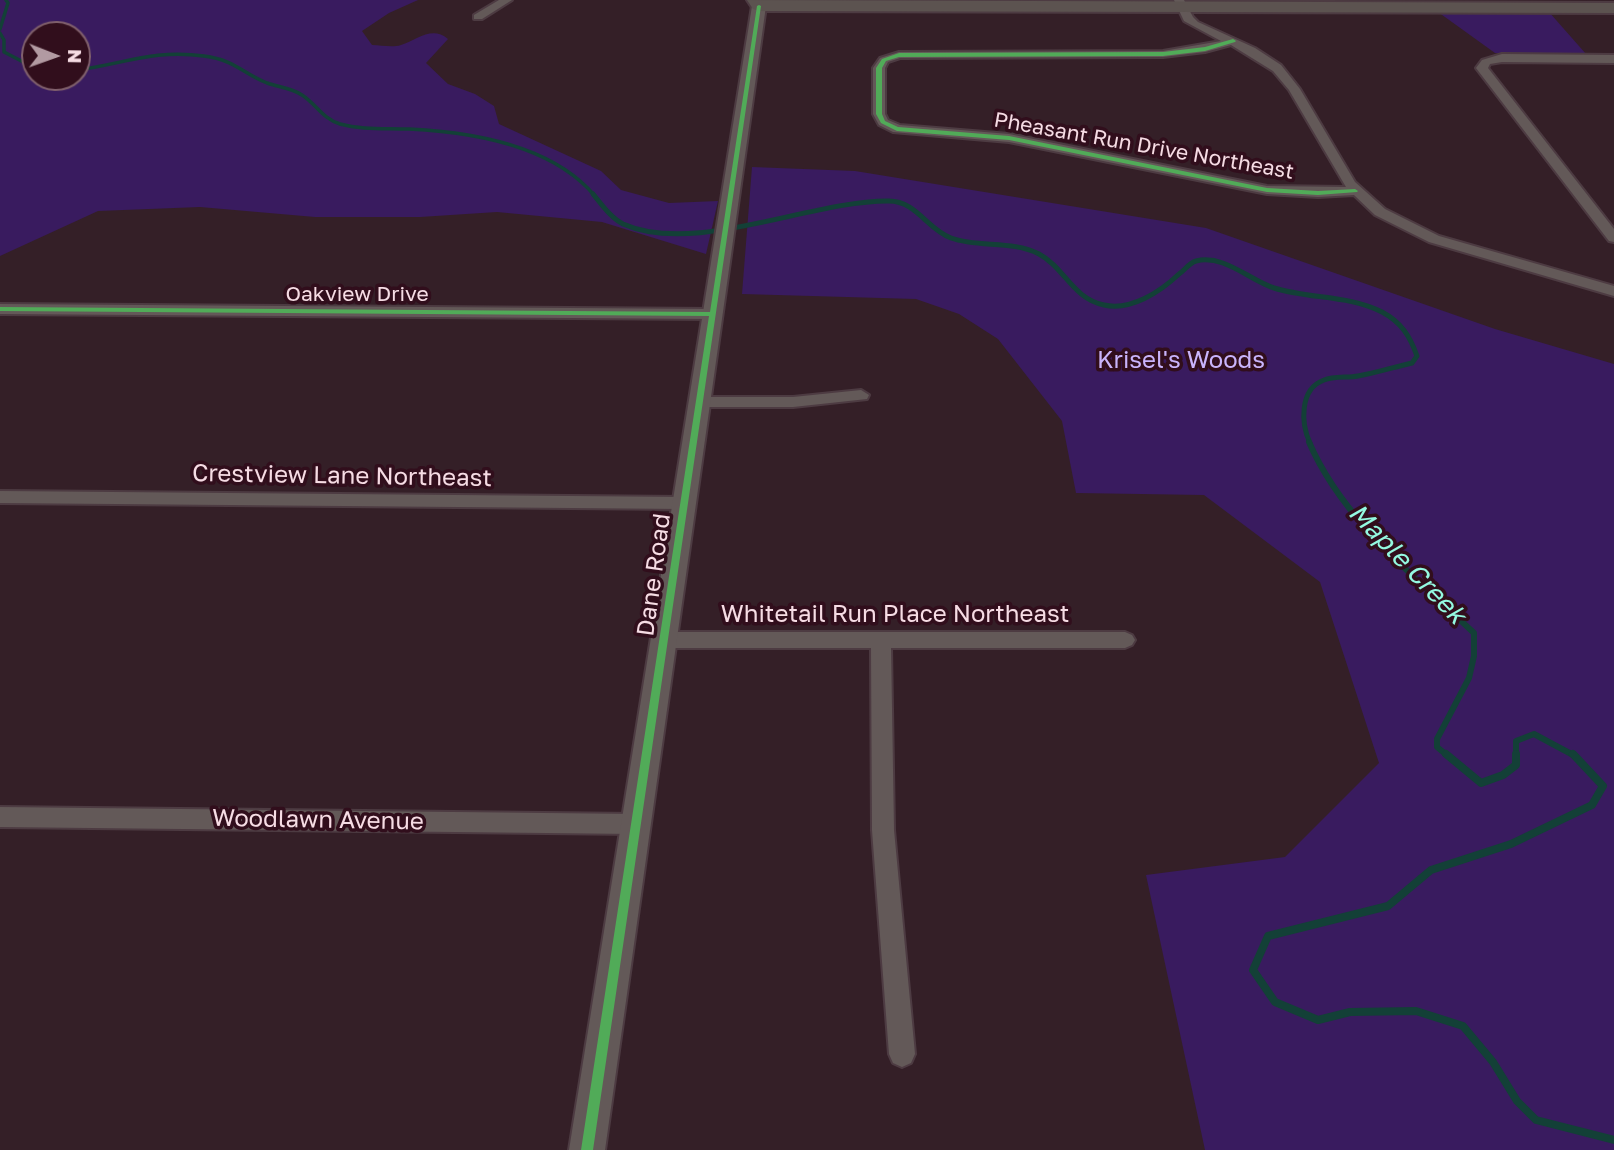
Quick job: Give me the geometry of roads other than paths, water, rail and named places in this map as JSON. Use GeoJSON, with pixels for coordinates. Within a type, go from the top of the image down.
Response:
{"type":"FeatureCollection","features":[{"type":"Feature","properties":{"kind":"main road"},"geometry":{"type":"LineString","coordinates":[[757,3],[1352,4],[1614,8]]}},
{"type":"Feature","properties":{"kind":"street"},"geometry":{"type":"LineString","coordinates":[[478,18],[507,0]]}},
{"type":"Feature","properties":{"kind":"street","name":"Dane Road"},"geometry":{"type":"LineString","coordinates":[[587,1150],[722,254],[757,3]]}},
{"type":"Feature","properties":{"kind":"street"},"geometry":{"type":"LineString","coordinates":[[1180,4],[1194,24],[1263,58],[1288,80],[1355,191],[1396,222],[1434,239],[1614,291]]}},
{"type":"Feature","properties":{"kind":"street","name":"Pheasant Run Drive Northeast"},"geometry":{"type":"LineString","coordinates":[[1233,41],[1187,52],[1156,55],[899,55],[884,60],[878,68],[879,114],[883,122],[897,129],[1009,138],[1248,187],[1296,193],[1355,191]]}},
{"type":"Feature","properties":{"kind":"street"},"geometry":{"type":"LineString","coordinates":[[1614,59],[1502,58],[1486,62],[1482,68],[1614,238]]}},
{"type":"Feature","properties":{"kind":"street","name":"Oakview Drive"},"geometry":{"type":"LineString","coordinates":[[0,309],[713,314]]}},
{"type":"Feature","properties":{"kind":"street"},"geometry":{"type":"LineString","coordinates":[[700,402],[793,402],[861,395]]}},
{"type":"Feature","properties":{"kind":"street","name":"Crestview Lane Northeast"},"geometry":{"type":"LineString","coordinates":[[0,497],[684,503]]}},
{"type":"Feature","properties":{"kind":"street"},"geometry":{"type":"LineString","coordinates":[[881,639],[883,830],[902,1054]]}},
{"type":"Feature","properties":{"kind":"street","name":"Whitetail Run Place Northeast"},"geometry":{"type":"LineString","coordinates":[[664,640],[1125,640]]}},
{"type":"Feature","properties":{"kind":"street","name":"Woodlawn Avenue"},"geometry":{"type":"LineString","coordinates":[[0,817],[636,824]]}},
{"type":"Feature","properties":{"kind":"waterway","name":"Maple Creek"},"geometry":{"type":"LineString","coordinates":[[0,29],[8,3],[6,0]]}},
{"type":"Feature","properties":{"kind":"waterway","name":"Maple Creek"},"geometry":{"type":"LineString","coordinates":[[0,33],[4,40],[4,52],[21,61]]}},
{"type":"Feature","properties":{"kind":"waterway","name":"Maple Creek"},"geometry":{"type":"LineString","coordinates":[[91,68],[169,54],[215,58],[267,83],[298,93],[329,119],[340,124],[459,134],[510,144],[557,164],[594,195]]}},
{"type":"Feature","properties":{"kind":"waterway","name":"Maple Creek"},"geometry":{"type":"LineString","coordinates":[[594,195],[611,215],[623,224],[652,232],[684,234],[719,231],[858,203],[898,202],[914,210],[951,238],[973,243],[1007,245],[1039,254],[1076,290],[1093,302],[1104,305],[1135,303],[1163,287],[1191,263],[1206,260],[1226,264],[1274,288],[1343,300],[1382,312],[1404,330],[1417,356],[1412,363],[1365,375],[1328,379],[1316,385],[1310,391],[1304,408],[1310,443]]}},
{"type":"Feature","properties":{"kind":"waterway","name":"Maple Creek"},"geometry":{"type":"LineString","coordinates":[[1309,442],[1323,470],[1360,521],[1404,568],[1474,633],[1474,656],[1469,678],[1437,739],[1437,747],[1448,756]]}},
{"type":"Feature","properties":{"kind":"waterway","name":"Maple Creek"},"geometry":{"type":"LineString","coordinates":[[1446,754],[1481,783],[1503,775],[1516,765],[1516,741],[1534,734],[1575,756]]}},
{"type":"Feature","properties":{"kind":"waterway","name":"Maple Creek"},"geometry":{"type":"LineString","coordinates":[[1575,756],[1603,786],[1592,805],[1511,844],[1431,870],[1388,906],[1268,936],[1253,970],[1275,1002],[1318,1020],[1350,1012],[1416,1011],[1463,1026],[1493,1062],[1517,1101],[1536,1120],[1614,1140]]}},
{"type":"Feature","properties":{"kind":"park label","name":"Krisel's Woods"},"geometry":{"type":"Point","coordinates":[1181,360]}}]}
